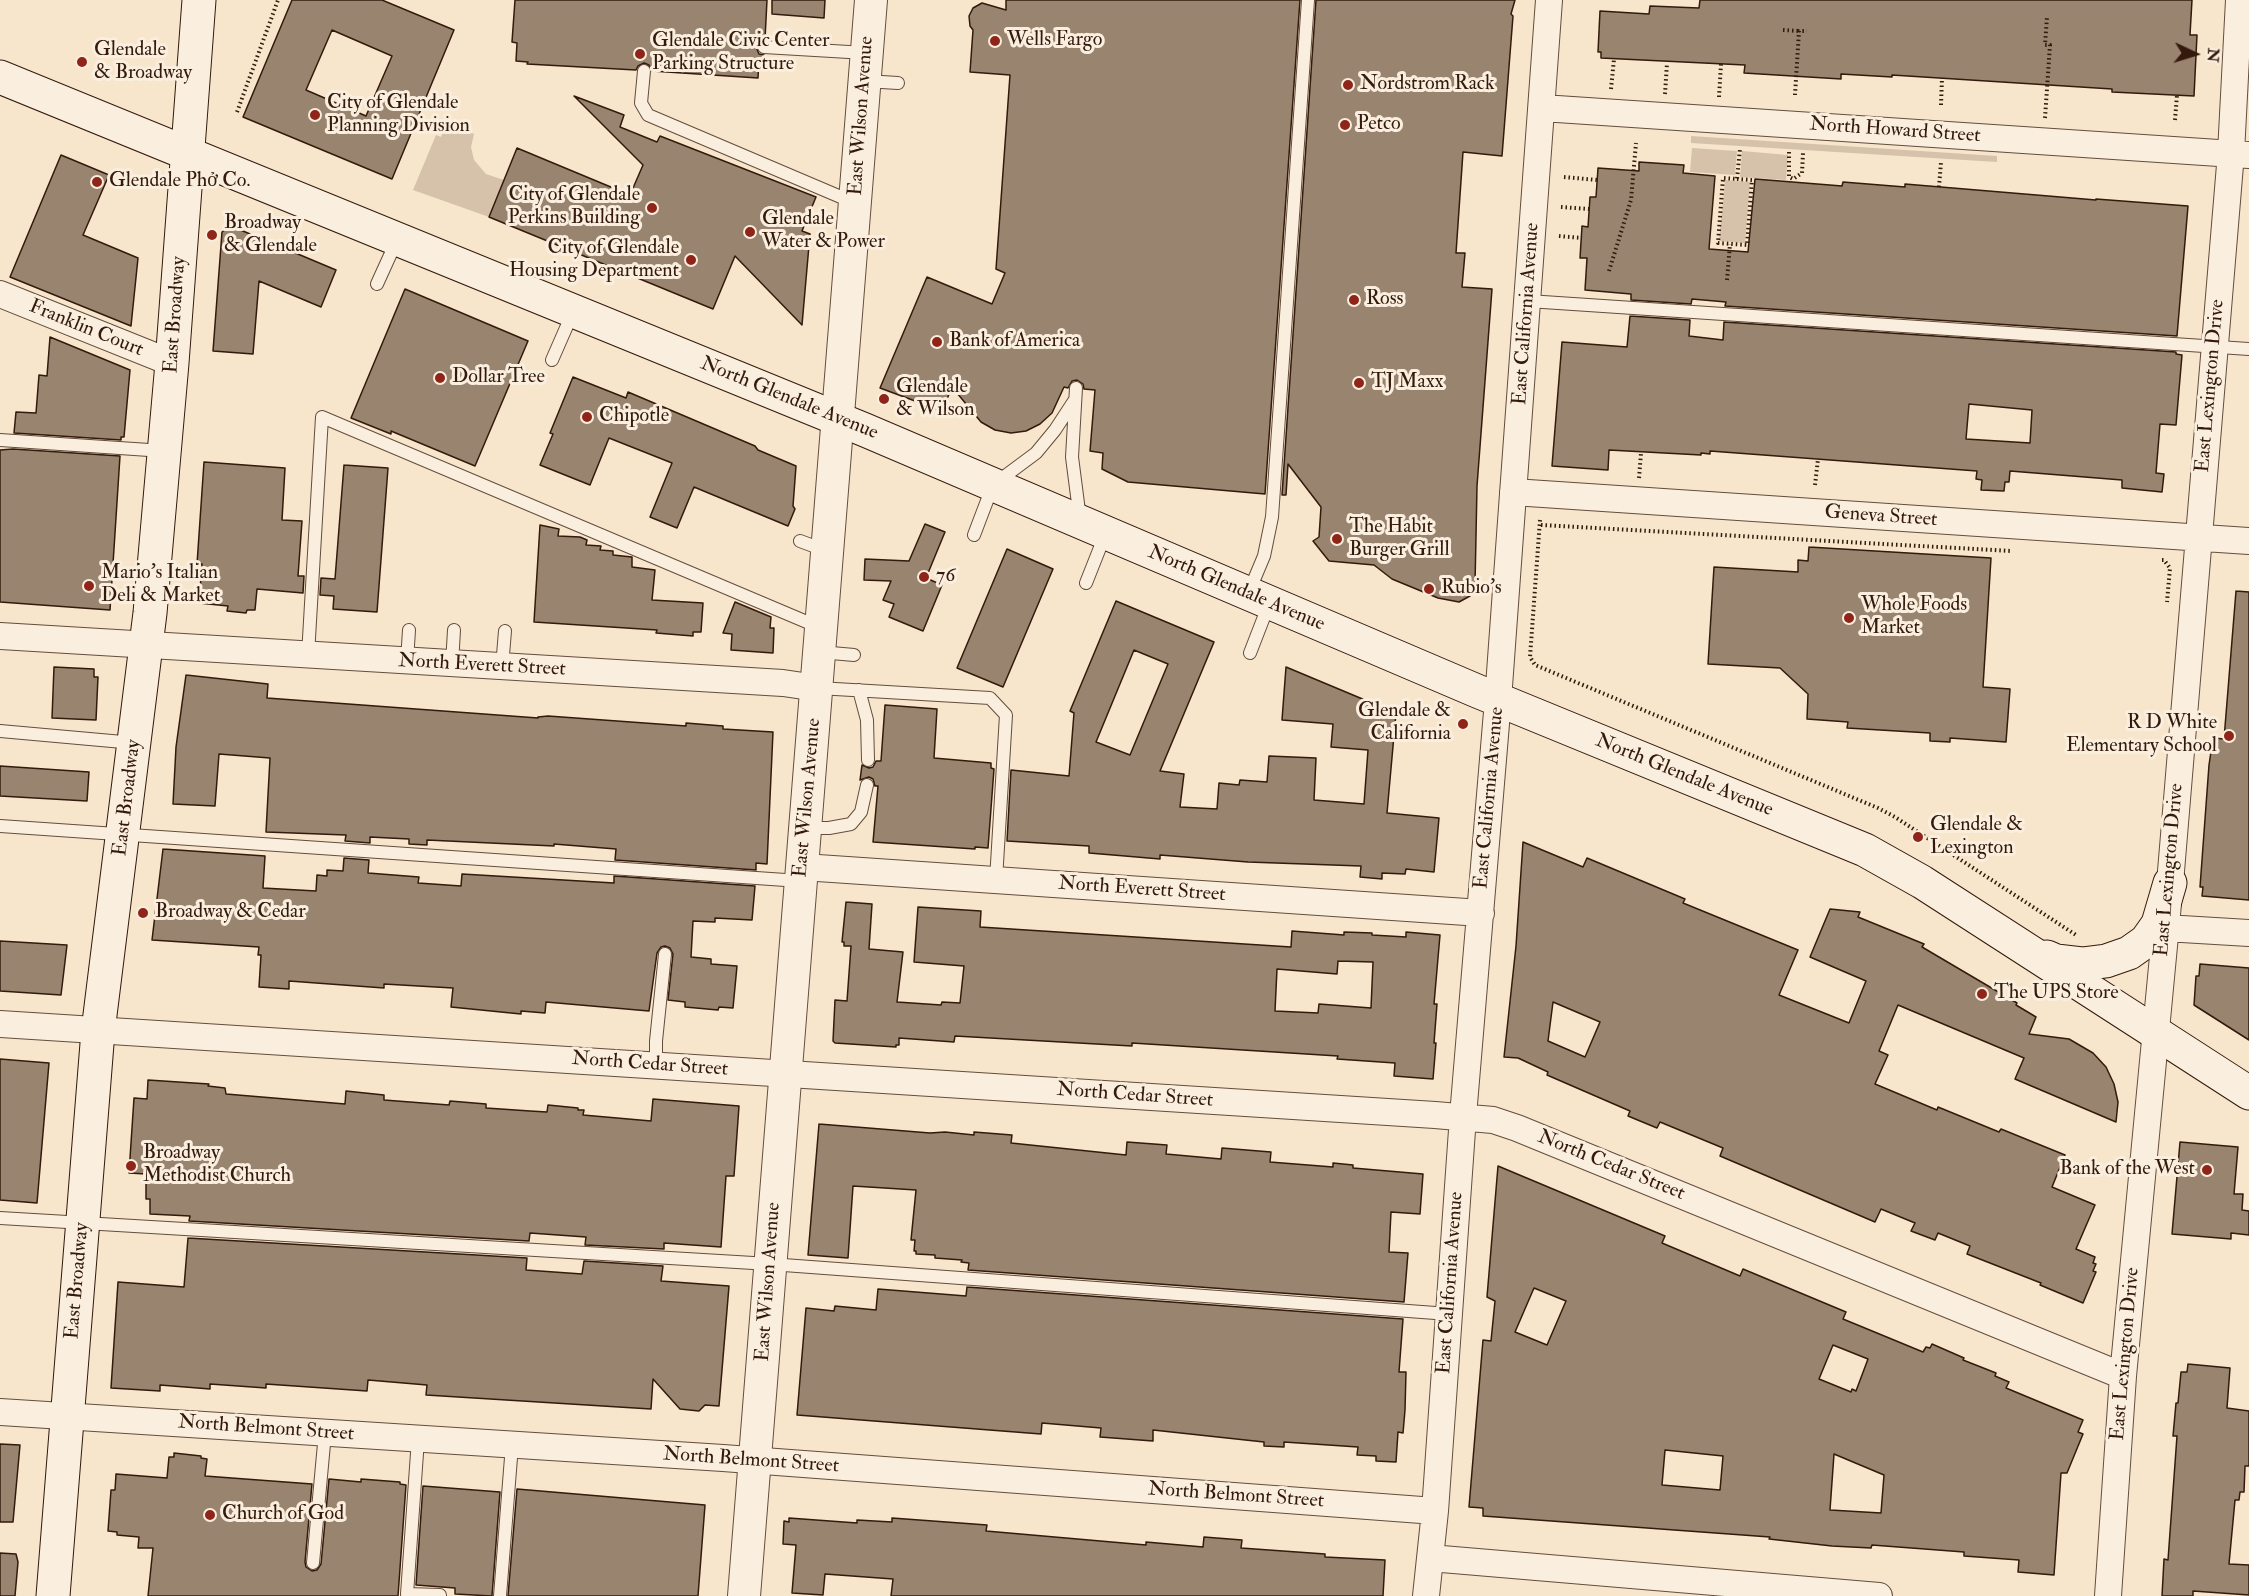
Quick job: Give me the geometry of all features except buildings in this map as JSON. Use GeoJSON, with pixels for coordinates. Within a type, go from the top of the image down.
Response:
{"type":"FeatureCollection","features":[{"type":"Feature","properties":{"kind":"main road","name":"East Broadway"},"geometry":{"type":"LineString","coordinates":[[53,1596],[98,1031],[147,646],[165,452],[199,0]]}},
{"type":"Feature","properties":{"kind":"main road","name":"North Glendale Avenue"},"geometry":{"type":"LineString","coordinates":[[0,77],[839,419],[1498,700],[1865,850],[1922,882],[2249,1093]]}},
{"type":"Feature","properties":{"kind":"main road"},"geometry":{"type":"LineString","coordinates":[[2020,945],[2056,962],[2082,964],[2106,961],[2129,953],[2146,940],[2158,924],[2170,883]]}},
{"type":"Feature","properties":{"kind":"street","name":"East Wilson Avenue"},"geometry":{"type":"LineString","coordinates":[[744,1596],[871,0]]}},
{"type":"Feature","properties":{"kind":"street","name":"East California Avenue"},"geometry":{"type":"LineString","coordinates":[[1426,1596],[1435,1511],[1463,1116],[1498,700],[1549,0]]}},
{"type":"Feature","properties":{"kind":"street","name":"East Lexington Drive"},"geometry":{"type":"LineString","coordinates":[[2108,1596],[2123,1376],[2170,883],[2214,347],[2240,154],[2239,0]]}},
{"type":"Feature","properties":{"kind":"street","name":"North Howard Street"},"geometry":{"type":"LineString","coordinates":[[1542,108],[2240,154]]}},
{"type":"Feature","properties":{"kind":"street","name":"Franklin Court"},"geometry":{"type":"LineString","coordinates":[[0,294],[172,363]]}},
{"type":"Feature","properties":{"kind":"street","name":"Geneva Street"},"geometry":{"type":"LineString","coordinates":[[1513,492],[2249,541]]}},
{"type":"Feature","properties":{"kind":"street","name":"North Everett Street"},"geometry":{"type":"LineString","coordinates":[[0,636],[783,683],[817,688]]}},
{"type":"Feature","properties":{"kind":"street","name":"North Everett Street"},"geometry":{"type":"LineString","coordinates":[[802,874],[996,880],[1481,913]]}},
{"type":"Feature","properties":{"kind":"street"},"geometry":{"type":"LineString","coordinates":[[2165,928],[2249,933]]}},
{"type":"Feature","properties":{"kind":"street","name":"North Cedar Street"},"geometry":{"type":"LineString","coordinates":[[0,1024],[1463,1116],[1493,1120],[2123,1376]]}},
{"type":"Feature","properties":{"kind":"street","name":"North Belmont Street"},"geometry":{"type":"LineString","coordinates":[[0,1412],[755,1461],[1435,1511]]}},
{"type":"Feature","properties":{"kind":"street"},"geometry":{"type":"LineString","coordinates":[[1430,1558],[1712,1589],[1871,1596]]}},
{"type":"Feature","properties":{"kind":"lane"},"geometry":{"type":"LineString","coordinates":[[1250,654],[1272,517],[1308,0]]}},
{"type":"Feature","properties":{"kind":"lane"},"geometry":{"type":"LineString","coordinates":[[764,47],[866,67],[898,82]]}},
{"type":"Feature","properties":{"kind":"lane"},"geometry":{"type":"LineString","coordinates":[[644,71],[641,103],[648,115],[856,204]]}},
{"type":"Feature","properties":{"kind":"lane"},"geometry":{"type":"LineString","coordinates":[[377,284],[397,238]]}},
{"type":"Feature","properties":{"kind":"lane"},"geometry":{"type":"LineString","coordinates":[[1528,301],[2249,349]]}},
{"type":"Feature","properties":{"kind":"lane"},"geometry":{"type":"LineString","coordinates":[[552,360],[573,310]]}},
{"type":"Feature","properties":{"kind":"lane"},"geometry":{"type":"LineString","coordinates":[[974,535],[993,485],[1036,453],[1055,430],[1075,395],[1072,457],[1093,528],[1086,583]]}},
{"type":"Feature","properties":{"kind":"lane"},"geometry":{"type":"LineString","coordinates":[[308,655],[322,417],[854,655]]}},
{"type":"Feature","properties":{"kind":"lane"},"geometry":{"type":"LineString","coordinates":[[0,440],[165,452]]}},
{"type":"Feature","properties":{"kind":"lane"},"geometry":{"type":"LineString","coordinates":[[800,541],[828,552]]}},
{"type":"Feature","properties":{"kind":"lane"},"geometry":{"type":"LineString","coordinates":[[407,661],[409,630]]}},
{"type":"Feature","properties":{"kind":"lane"},"geometry":{"type":"LineString","coordinates":[[452,664],[454,630]]}},
{"type":"Feature","properties":{"kind":"lane"},"geometry":{"type":"LineString","coordinates":[[502,667],[505,631]]}},
{"type":"Feature","properties":{"kind":"lane"},"geometry":{"type":"LineString","coordinates":[[817,688],[990,698],[1006,715],[996,880]]}},
{"type":"Feature","properties":{"kind":"lane"},"geometry":{"type":"LineString","coordinates":[[859,690],[867,720],[868,760]]}},
{"type":"Feature","properties":{"kind":"lane"},"geometry":{"type":"LineString","coordinates":[[0,731],[135,743]]}},
{"type":"Feature","properties":{"kind":"lane"},"geometry":{"type":"LineString","coordinates":[[806,828],[829,828],[851,824],[861,812],[867,785]]}},
{"type":"Feature","properties":{"kind":"lane"},"geometry":{"type":"LineString","coordinates":[[0,825],[802,874]]}},
{"type":"Feature","properties":{"kind":"lane"},"geometry":{"type":"LineString","coordinates":[[656,1065],[664,954]]}},
{"type":"Feature","properties":{"kind":"lane"},"geometry":{"type":"LineString","coordinates":[[0,1218],[770,1264],[1449,1314]]}},
{"type":"Feature","properties":{"kind":"lane"},"geometry":{"type":"LineString","coordinates":[[313,1563],[326,1433]]}},
{"type":"Feature","properties":{"kind":"lane"},"geometry":{"type":"LineString","coordinates":[[418,1439],[407,1594],[440,1595]]}},
{"type":"Feature","properties":{"kind":"lane"},"geometry":{"type":"LineString","coordinates":[[500,1596],[512,1445]]}},
{"type":"Feature","properties":{"kind":"path"},"geometry":{"type":"LineString","coordinates":[[237,112],[278,0]]}},
{"type":"Feature","properties":{"kind":"path"},"geometry":{"type":"LineString","coordinates":[[2044,122],[2050,45],[2045,45],[2047,17]]}},
{"type":"Feature","properties":{"kind":"path"},"geometry":{"type":"LineString","coordinates":[[1783,30],[1808,31]]}},
{"type":"Feature","properties":{"kind":"path"},"geometry":{"type":"LineString","coordinates":[[1795,95],[1798,31]]}},
{"type":"Feature","properties":{"kind":"path"},"geometry":{"type":"LineString","coordinates":[[1611,92],[1614,59]]}},
{"type":"Feature","properties":{"kind":"path"},"geometry":{"type":"LineString","coordinates":[[1665,95],[1667,63]]}},
{"type":"Feature","properties":{"kind":"path"},"geometry":{"type":"LineString","coordinates":[[1719,98],[1720,63]]}},
{"type":"Feature","properties":{"kind":"path"},"geometry":{"type":"LineString","coordinates":[[1941,105],[1942,78]]}},
{"type":"Feature","properties":{"kind":"path"},"geometry":{"type":"LineString","coordinates":[[2175,120],[2177,95]]}},
{"type":"Feature","properties":{"kind":"path"},"geometry":{"type":"LineString","coordinates":[[1609,271],[1631,200],[1636,142]]}},
{"type":"Feature","properties":{"kind":"path"},"geometry":{"type":"LineString","coordinates":[[1737,179],[1740,149]]}},
{"type":"Feature","properties":{"kind":"path"},"geometry":{"type":"LineString","coordinates":[[1789,152],[1789,177],[1793,179],[1802,173],[1803,153]]}},
{"type":"Feature","properties":{"kind":"path"},"geometry":{"type":"LineString","coordinates":[[1939,187],[1941,162]]}},
{"type":"Feature","properties":{"kind":"path"},"geometry":{"type":"LineString","coordinates":[[1564,177],[1597,180]]}},
{"type":"Feature","properties":{"kind":"path"},"geometry":{"type":"LineString","coordinates":[[1723,178],[1737,179],[1752,180],[1747,245],[1718,243],[1723,178]]}},
{"type":"Feature","properties":{"kind":"path"},"geometry":{"type":"LineString","coordinates":[[1562,207],[1589,209]]}},
{"type":"Feature","properties":{"kind":"path"},"geometry":{"type":"LineString","coordinates":[[1559,236],[1582,238]]}},
{"type":"Feature","properties":{"kind":"path"},"geometry":{"type":"LineString","coordinates":[[1727,280],[1730,244]]}},
{"type":"Feature","properties":{"kind":"path"},"geometry":{"type":"LineString","coordinates":[[1639,484],[1641,453]]}},
{"type":"Feature","properties":{"kind":"path"},"geometry":{"type":"LineString","coordinates":[[1815,485],[1818,459]]}},
{"type":"Feature","properties":{"kind":"path"},"geometry":{"type":"LineString","coordinates":[[2022,552],[1540,523],[1530,657],[1535,665],[1878,808],[2064,928],[2084,937]]}},
{"type":"Feature","properties":{"kind":"path"},"geometry":{"type":"LineString","coordinates":[[2152,560],[2164,560],[2170,568],[2167,603]]}},
{"type":"Feature","properties":{"kind":"shaded area"},"geometry":{"type":"Polygon","coordinates":[[[457,126],[474,134],[471,147],[474,160],[486,174],[504,180],[489,217],[413,190],[436,135],[441,137],[443,132],[448,134],[450,130],[455,132],[457,126]]]}},
{"type":"Feature","properties":{"kind":"shaded area"},"geometry":{"type":"Polygon","coordinates":[[[1691,136],[1997,156],[1997,162],[1691,143],[1691,136]]]}},
{"type":"Feature","properties":{"kind":"shaded area"},"geometry":{"type":"Polygon","coordinates":[[[1692,148],[1737,151],[1735,175],[1690,172],[1692,148]]]}},
{"type":"Feature","properties":{"kind":"shaded area"},"geometry":{"type":"Polygon","coordinates":[[[1742,151],[1788,155],[1786,180],[1740,177],[1742,151]]]}},
{"type":"Feature","properties":{"kind":"shaded area"},"geometry":{"type":"Polygon","coordinates":[[[1725,180],[1750,182],[1745,243],[1719,241],[1725,180]]]}},
{"type":"Feature","properties":{"kind":"place","name":"Wells Fargo"},"geometry":{"type":"Point","coordinates":[995,41]}},
{"type":"Feature","properties":{"kind":"place","name":"Glendale Civic Center Parking Structure"},"geometry":{"type":"Point","coordinates":[640,54]}},
{"type":"Feature","properties":{"kind":"place","name":"Glendale & Broadway"},"geometry":{"type":"Point","coordinates":[82,62]}},
{"type":"Feature","properties":{"kind":"place","name":"Nordstrom Rack"},"geometry":{"type":"Point","coordinates":[1348,85]}},
{"type":"Feature","properties":{"kind":"place","name":"City of Glendale Planning Division"},"geometry":{"type":"Point","coordinates":[315,115]}},
{"type":"Feature","properties":{"kind":"place","name":"Petco"},"geometry":{"type":"Point","coordinates":[1345,125]}},
{"type":"Feature","properties":{"kind":"place","name":"Glendale Phở Co."},"geometry":{"type":"Point","coordinates":[97,182]}},
{"type":"Feature","properties":{"kind":"place","name":"City of Glendale Perkins Building"},"geometry":{"type":"Point","coordinates":[652,208]}},
{"type":"Feature","properties":{"kind":"place","name":"Glendale Water & Power"},"geometry":{"type":"Point","coordinates":[750,232]}},
{"type":"Feature","properties":{"kind":"place","name":"Broadway & Glendale"},"geometry":{"type":"Point","coordinates":[212,235]}},
{"type":"Feature","properties":{"kind":"place","name":"City of Glendale Housing Department"},"geometry":{"type":"Point","coordinates":[691,260]}},
{"type":"Feature","properties":{"kind":"place","name":"Ross"},"geometry":{"type":"Point","coordinates":[1354,300]}},
{"type":"Feature","properties":{"kind":"place","name":"Bank of America"},"geometry":{"type":"Point","coordinates":[937,342]}},
{"type":"Feature","properties":{"kind":"place","name":"Dollar Tree"},"geometry":{"type":"Point","coordinates":[440,378]}},
{"type":"Feature","properties":{"kind":"place","name":"TJ Maxx"},"geometry":{"type":"Point","coordinates":[1359,383]}},
{"type":"Feature","properties":{"kind":"place","name":"Glendale & Wilson"},"geometry":{"type":"Point","coordinates":[884,399]}},
{"type":"Feature","properties":{"kind":"place","name":"Chipotle"},"geometry":{"type":"Point","coordinates":[587,417]}},
{"type":"Feature","properties":{"kind":"place","name":"The Habit Burger Grill"},"geometry":{"type":"Point","coordinates":[1337,539]}},
{"type":"Feature","properties":{"kind":"place","name":"76"},"geometry":{"type":"Point","coordinates":[924,577]}},
{"type":"Feature","properties":{"kind":"place","name":"Mario's Italian Deli & Market"},"geometry":{"type":"Point","coordinates":[89,586]}},
{"type":"Feature","properties":{"kind":"place","name":"Rubio's"},"geometry":{"type":"Point","coordinates":[1429,589]}},
{"type":"Feature","properties":{"kind":"place","name":"Whole Foods Market"},"geometry":{"type":"Point","coordinates":[1849,618]}},
{"type":"Feature","properties":{"kind":"place","name":"Glendale & California"},"geometry":{"type":"Point","coordinates":[1463,724]}},
{"type":"Feature","properties":{"kind":"place","name":"R D White Elementary School"},"geometry":{"type":"Point","coordinates":[2229,736]}},
{"type":"Feature","properties":{"kind":"place","name":"Glendale & Lexington"},"geometry":{"type":"Point","coordinates":[1918,837]}},
{"type":"Feature","properties":{"kind":"place","name":"Broadway & Cedar"},"geometry":{"type":"Point","coordinates":[143,913]}},
{"type":"Feature","properties":{"kind":"place","name":"The UPS Store"},"geometry":{"type":"Point","coordinates":[1982,994]}},
{"type":"Feature","properties":{"kind":"place","name":"Broadway Methodist Church"},"geometry":{"type":"Point","coordinates":[131,1166]}},
{"type":"Feature","properties":{"kind":"place","name":"Bank of the West"},"geometry":{"type":"Point","coordinates":[2207,1170]}},
{"type":"Feature","properties":{"kind":"place","name":"Church of God"},"geometry":{"type":"Point","coordinates":[210,1515]}}]}
